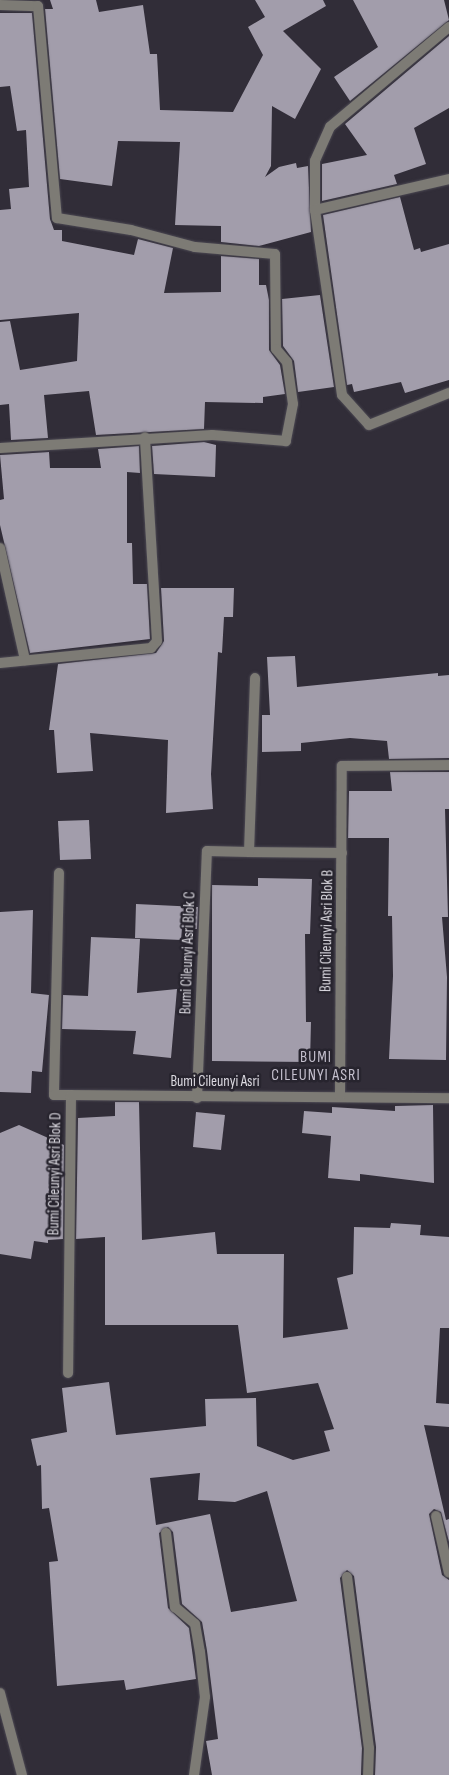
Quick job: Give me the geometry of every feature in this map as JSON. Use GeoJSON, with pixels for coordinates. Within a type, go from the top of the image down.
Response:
{"type":"FeatureCollection","features":[{"type":"Feature","properties":{"kind":"street"},"geometry":{"type":"LineString","coordinates":[[0,5],[38,3],[57,218],[131,230],[195,247],[274,254],[276,349],[287,362],[293,404],[286,442],[212,435],[145,437],[0,448]]}},
{"type":"Feature","properties":{"kind":"street"},"geometry":{"type":"LineString","coordinates":[[449,27],[330,127],[315,161],[315,210],[342,395],[369,425],[449,393]]}},
{"type":"Feature","properties":{"kind":"street"},"geometry":{"type":"LineString","coordinates":[[315,210],[449,179]]}},
{"type":"Feature","properties":{"kind":"street"},"geometry":{"type":"LineString","coordinates":[[0,663],[151,648],[157,641],[145,437]]}},
{"type":"Feature","properties":{"kind":"street"},"geometry":{"type":"LineString","coordinates":[[0,548],[25,660]]}},
{"type":"Feature","properties":{"kind":"street"},"geometry":{"type":"LineString","coordinates":[[249,852],[255,678]]}},
{"type":"Feature","properties":{"kind":"street","name":"Bumi Cileunyi Asri Blok B"},"geometry":{"type":"LineString","coordinates":[[340,1096],[342,766],[449,765]]}},
{"type":"Feature","properties":{"kind":"street","name":"Bumi Cileunyi Asri Blok C"},"geometry":{"type":"LineString","coordinates":[[197,1098],[207,851],[342,854]]}},
{"type":"Feature","properties":{"kind":"street","name":"Bumi Cileunyi Asri Blok D"},"geometry":{"type":"LineString","coordinates":[[59,873],[54,1095],[71,1095],[68,1374]]}},
{"type":"Feature","properties":{"kind":"street","name":"Bumi Cileunyi Asri"},"geometry":{"type":"LineString","coordinates":[[71,1095],[197,1098],[340,1096],[449,1098]]}},
{"type":"Feature","properties":{"kind":"street"},"geometry":{"type":"LineString","coordinates":[[436,1516],[449,1573]]}},
{"type":"Feature","properties":{"kind":"street"},"geometry":{"type":"LineString","coordinates":[[166,1533],[175,1607],[196,1624],[206,1696],[194,1775]]}},
{"type":"Feature","properties":{"kind":"street"},"geometry":{"type":"LineString","coordinates":[[347,1577],[369,1748],[368,1775]]}},
{"type":"Feature","properties":{"kind":"street"},"geometry":{"type":"LineString","coordinates":[[0,1693],[22,1775]]}},
{"type":"Feature","properties":{"kind":"building"},"geometry":{"type":"Polygon","coordinates":[[[50,0],[96,0],[99,12],[143,5],[150,54],[157,54],[160,110],[233,112],[263,55],[248,27],[265,17],[255,0],[323,0],[326,6],[283,31],[321,69],[295,119],[272,106],[271,166],[265,177],[279,167],[296,163],[297,168],[308,166],[311,232],[259,246],[221,242],[221,226],[175,225],[180,142],[118,141],[112,186],[60,179],[45,9],[53,9],[50,0]]]}},
{"type":"Feature","properties":{"kind":"building"},"geometry":{"type":"Polygon","coordinates":[[[353,0],[444,0],[449,20],[350,101],[334,77],[378,47],[353,0]]]}},
{"type":"Feature","properties":{"kind":"building"},"geometry":{"type":"Polygon","coordinates":[[[0,13],[32,13],[50,219],[54,230],[62,230],[62,241],[134,255],[138,239],[173,248],[164,293],[221,292],[221,256],[259,259],[259,285],[266,285],[269,300],[269,350],[280,365],[285,394],[263,397],[263,403],[205,402],[204,429],[96,435],[89,391],[44,395],[48,438],[11,440],[9,404],[0,405],[0,322],[10,321],[20,370],[77,361],[79,313],[0,320],[0,210],[11,209],[9,189],[29,187],[26,130],[17,131],[10,86],[0,87],[0,13]]]}},
{"type":"Feature","properties":{"kind":"building"},"geometry":{"type":"Polygon","coordinates":[[[449,36],[449,108],[414,128],[426,164],[394,175],[397,184],[322,201],[322,164],[367,155],[345,124],[449,36]]]}},
{"type":"Feature","properties":{"kind":"building"},"geometry":{"type":"Polygon","coordinates":[[[400,197],[414,250],[420,248],[421,252],[449,244],[449,380],[405,393],[401,382],[354,392],[352,384],[347,385],[323,215],[400,197]]]}},
{"type":"Feature","properties":{"kind":"building"},"geometry":{"type":"Polygon","coordinates":[[[320,295],[334,387],[298,392],[294,361],[283,346],[282,299],[320,295]]]}},
{"type":"Feature","properties":{"kind":"building"},"geometry":{"type":"Polygon","coordinates":[[[204,442],[216,445],[215,477],[154,474],[152,446],[204,442]]]}},
{"type":"Feature","properties":{"kind":"building"},"geometry":{"type":"Polygon","coordinates":[[[139,446],[140,473],[127,472],[127,543],[132,543],[133,584],[147,584],[150,639],[30,653],[0,525],[0,500],[4,499],[0,455],[49,452],[50,468],[101,468],[98,449],[139,446]]]}},
{"type":"Feature","properties":{"kind":"building"},"geometry":{"type":"Polygon","coordinates":[[[161,588],[234,588],[233,617],[224,617],[222,653],[218,652],[211,774],[213,809],[166,813],[168,740],[90,733],[93,771],[57,773],[54,730],[49,730],[58,664],[156,653],[164,641],[161,588]]]}},
{"type":"Feature","properties":{"kind":"building"},"geometry":{"type":"Polygon","coordinates":[[[295,656],[297,687],[438,673],[438,676],[449,675],[449,758],[389,759],[387,741],[350,738],[301,743],[301,751],[262,752],[262,715],[270,715],[267,657],[295,656]]]}},
{"type":"Feature","properties":{"kind":"building"},"geometry":{"type":"Polygon","coordinates":[[[390,772],[449,772],[449,809],[445,809],[448,917],[442,917],[447,977],[446,1060],[389,1059],[393,976],[392,916],[388,916],[389,838],[348,838],[349,791],[392,791],[390,772]]]}},
{"type":"Feature","properties":{"kind":"building"},"geometry":{"type":"Polygon","coordinates":[[[89,820],[91,859],[60,860],[58,821],[89,820]]]}},
{"type":"Feature","properties":{"kind":"building"},"geometry":{"type":"Polygon","coordinates":[[[258,878],[312,879],[310,934],[305,934],[306,1022],[311,1022],[310,1062],[212,1061],[212,885],[258,886],[258,878]]]}},
{"type":"Feature","properties":{"kind":"building"},"geometry":{"type":"Polygon","coordinates":[[[136,904],[198,907],[197,929],[182,928],[181,940],[135,938],[136,904]]]}},
{"type":"Feature","properties":{"kind":"building"},"geometry":{"type":"Polygon","coordinates":[[[33,910],[31,993],[49,995],[42,1072],[32,1071],[31,1093],[0,1092],[0,912],[33,910]]]}},
{"type":"Feature","properties":{"kind":"building"},"geometry":{"type":"Polygon","coordinates":[[[91,937],[140,939],[137,993],[177,989],[171,1058],[133,1054],[136,1031],[62,1029],[63,995],[88,996],[91,937]]]}},
{"type":"Feature","properties":{"kind":"building"},"geometry":{"type":"Polygon","coordinates":[[[115,1102],[139,1102],[142,1240],[215,1232],[217,1254],[284,1254],[283,1338],[348,1329],[337,1278],[353,1274],[354,1227],[390,1228],[391,1223],[421,1225],[420,1235],[449,1237],[449,1328],[440,1328],[436,1403],[449,1404],[449,1427],[424,1425],[446,1520],[449,1519],[449,1542],[441,1512],[434,1509],[429,1514],[442,1575],[449,1580],[449,1775],[375,1775],[376,1747],[354,1576],[347,1570],[340,1578],[362,1748],[361,1775],[212,1775],[206,1741],[218,1739],[202,1622],[182,1604],[173,1532],[168,1527],[159,1533],[168,1608],[189,1628],[196,1679],[126,1690],[124,1680],[57,1686],[49,1562],[58,1561],[49,1508],[42,1509],[41,1465],[37,1466],[31,1439],[67,1432],[62,1388],[109,1382],[116,1435],[206,1426],[205,1399],[256,1398],[257,1446],[293,1460],[330,1451],[324,1431],[334,1429],[318,1383],[247,1393],[238,1325],[105,1325],[105,1237],[76,1239],[78,1118],[115,1116],[115,1102]],[[200,1473],[150,1478],[156,1525],[210,1514],[231,1612],[297,1601],[267,1491],[235,1502],[198,1500],[200,1473]]]}},
{"type":"Feature","properties":{"kind":"building"},"geometry":{"type":"Polygon","coordinates":[[[433,1105],[434,1183],[360,1174],[360,1181],[328,1178],[331,1136],[302,1133],[304,1111],[332,1113],[332,1107],[395,1111],[395,1106],[433,1105]]]}},
{"type":"Feature","properties":{"kind":"building"},"geometry":{"type":"Polygon","coordinates":[[[196,1112],[225,1115],[221,1150],[193,1147],[196,1112]]]}},
{"type":"Feature","properties":{"kind":"building"},"geometry":{"type":"Polygon","coordinates":[[[19,1125],[64,1145],[63,1239],[48,1240],[48,1243],[34,1241],[31,1259],[0,1254],[0,1133],[19,1125]]]}},
{"type":"Feature","properties":{"kind":"district","name":"BUMI CILEUNYI ASRI"},"geometry":{"type":"Point","coordinates":[316,1067]}}]}
